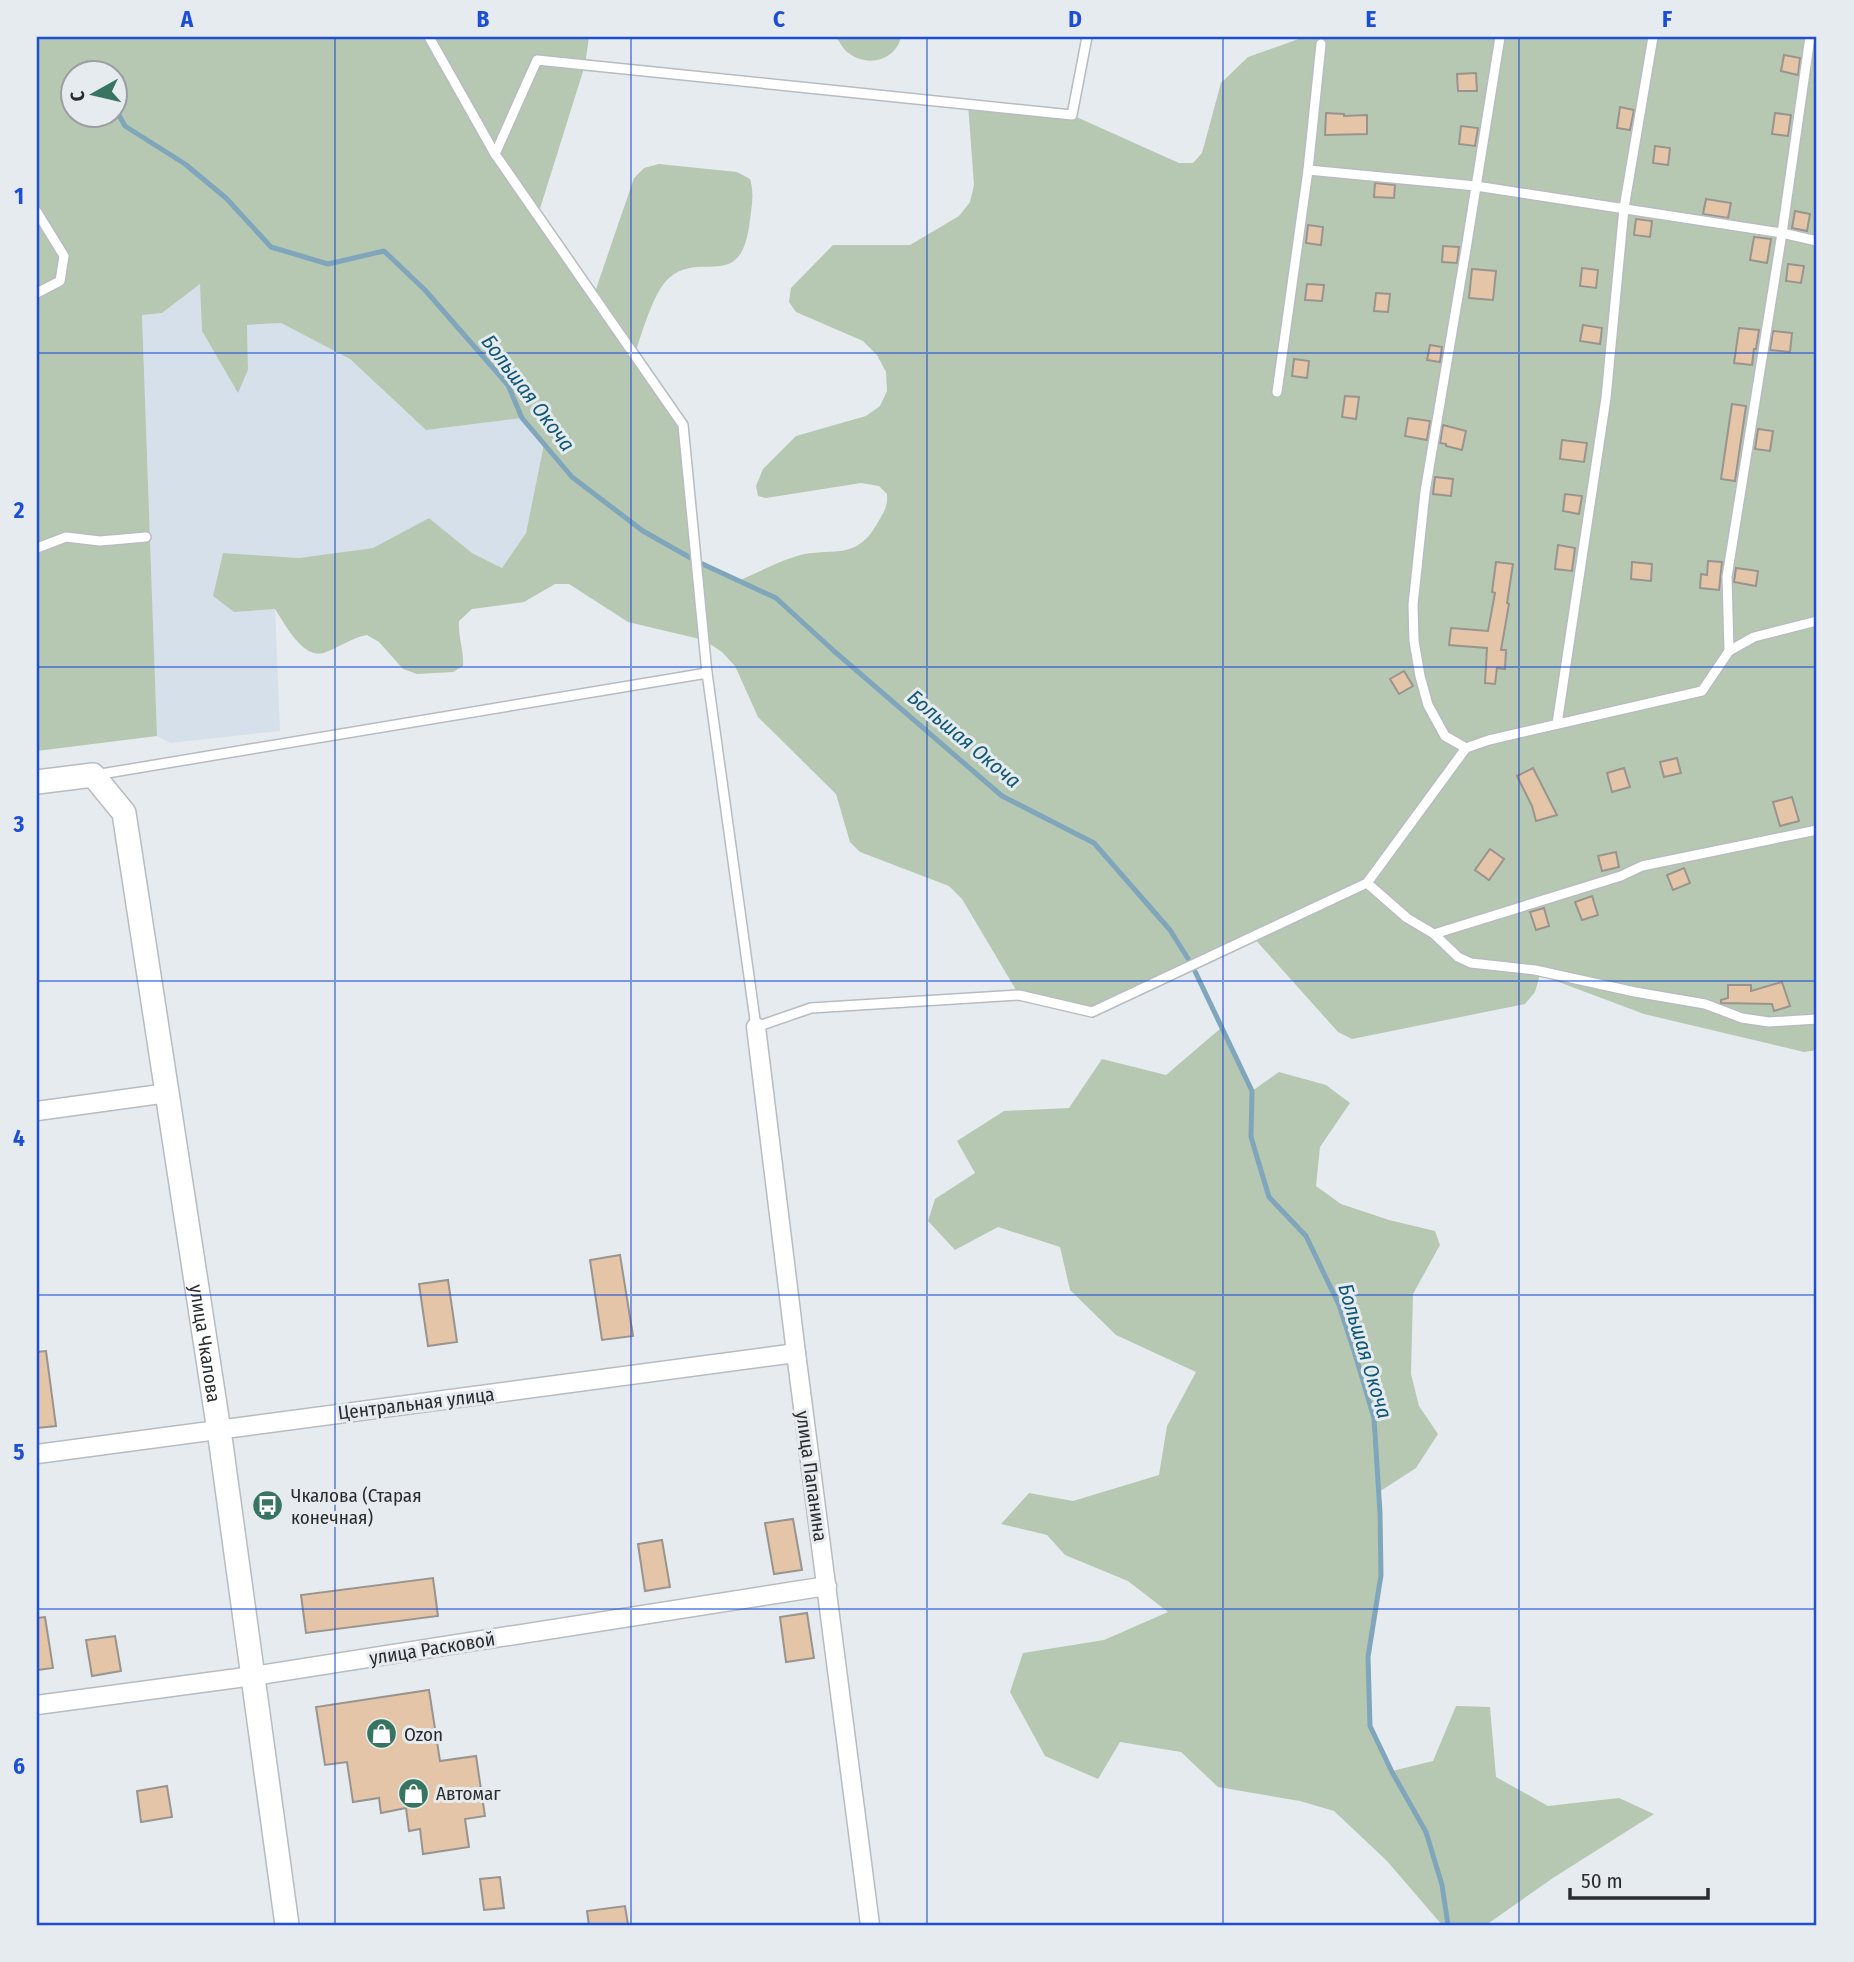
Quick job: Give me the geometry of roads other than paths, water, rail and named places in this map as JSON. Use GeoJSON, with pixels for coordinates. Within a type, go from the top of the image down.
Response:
{"type":"FeatureCollection","features":[{"type":"Feature","properties":{"kind":"street"},"geometry":{"type":"LineString","coordinates":[[37,782],[93,775]]}},
{"type":"Feature","properties":{"kind":"street","name":"улица Чкалова"},"geometry":{"type":"LineString","coordinates":[[93,775],[124,813],[218,1429],[287,1925]]}},
{"type":"Feature","properties":{"kind":"street","name":"улица Папанина"},"geometry":{"type":"LineString","coordinates":[[757,1027],[870,1925]]}},
{"type":"Feature","properties":{"kind":"street"},"geometry":{"type":"LineString","coordinates":[[37,1111],[168,1093]]}},
{"type":"Feature","properties":{"kind":"street","name":"Центральная улица"},"geometry":{"type":"LineString","coordinates":[[37,1454],[796,1353]]}},
{"type":"Feature","properties":{"kind":"street","name":"улица Расковой"},"geometry":{"type":"LineString","coordinates":[[37,1705],[253,1676],[827,1586]]}},
{"type":"Feature","properties":{"kind":"lane"},"geometry":{"type":"LineString","coordinates":[[429,37],[495,154],[683,425],[707,673],[757,1027],[811,1008],[1019,995],[1093,1012],[1367,883],[1466,748],[1489,740],[1702,691],[1729,651],[1754,637],[1817,621]]}},
{"type":"Feature","properties":{"kind":"lane"},"geometry":{"type":"LineString","coordinates":[[495,154],[537,60],[1072,115],[1087,37]]}},
{"type":"Feature","properties":{"kind":"lane"},"geometry":{"type":"LineString","coordinates":[[1466,748],[1445,736],[1428,705],[1414,641],[1413,606],[1425,492],[1500,37]]}},
{"type":"Feature","properties":{"kind":"lane"},"geometry":{"type":"LineString","coordinates":[[1557,724],[1606,398],[1625,208],[1653,37]]}},
{"type":"Feature","properties":{"kind":"lane"},"geometry":{"type":"LineString","coordinates":[[1729,651],[1727,577],[1782,233],[1810,37]]}},
{"type":"Feature","properties":{"kind":"lane"},"geometry":{"type":"LineString","coordinates":[[1278,392],[1308,170],[1321,44]]}},
{"type":"Feature","properties":{"kind":"lane"},"geometry":{"type":"LineString","coordinates":[[1308,170],[1476,186],[1782,233],[1817,241]]}},
{"type":"Feature","properties":{"kind":"lane"},"geometry":{"type":"LineString","coordinates":[[37,212],[64,256],[60,281],[37,293]]}},
{"type":"Feature","properties":{"kind":"lane"},"geometry":{"type":"LineString","coordinates":[[37,548],[66,537],[100,541],[146,537]]}},
{"type":"Feature","properties":{"kind":"lane"},"geometry":{"type":"LineString","coordinates":[[93,775],[707,673]]}},
{"type":"Feature","properties":{"kind":"lane"},"geometry":{"type":"LineString","coordinates":[[1434,934],[1621,876],[1642,866],[1817,830]]}},
{"type":"Feature","properties":{"kind":"lane"},"geometry":{"type":"LineString","coordinates":[[1367,883],[1407,918],[1434,934],[1458,957],[1471,963],[1535,970],[1705,1004],[1742,1017],[1769,1022],[1817,1019]]}},
{"type":"Feature","properties":{"kind":"waterway","name":"Большая Окоча"},"geometry":{"type":"LineString","coordinates":[[130,129],[185,164],[226,198],[271,247],[328,264],[384,251],[425,290],[508,385],[522,418],[572,477],[643,531],[696,561],[776,598],[1002,796],[1094,843],[1170,930],[1192,965],[1252,1091],[1251,1137],[1269,1197],[1306,1236],[1339,1305],[1374,1418],[1381,1575],[1368,1657],[1370,1726],[1426,1832],[1442,1885],[1448,1925]]}},
{"type":"Feature","properties":{"kind":"place","name":"Чкалова (Старая конечная)"},"geometry":{"type":"Point","coordinates":[268,1506]}},
{"type":"Feature","properties":{"kind":"place","name":"Ozon"},"geometry":{"type":"Point","coordinates":[381,1734]}},
{"type":"Feature","properties":{"kind":"place","name":"Автомаг"},"geometry":{"type":"Point","coordinates":[413,1793]}}]}
